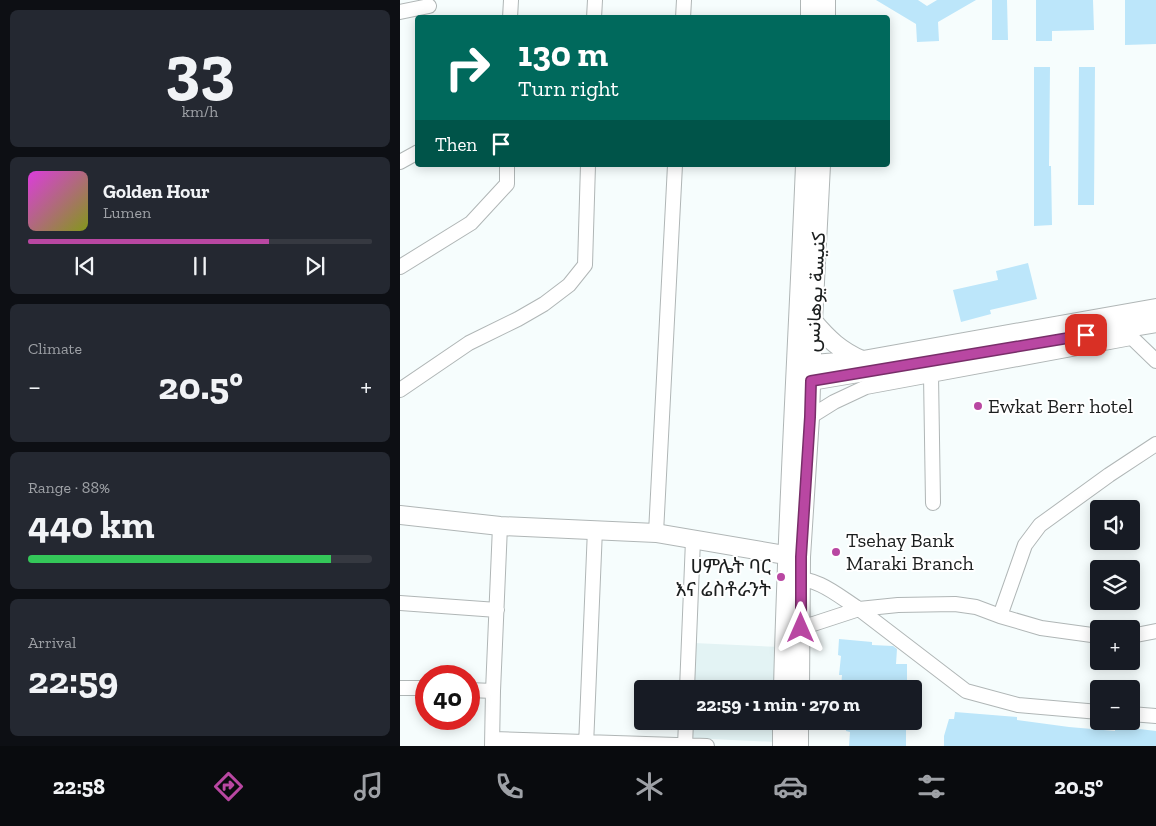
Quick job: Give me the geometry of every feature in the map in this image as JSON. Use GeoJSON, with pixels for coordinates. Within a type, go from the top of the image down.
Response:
{"type":"FeatureCollection","features":[{"type":"Feature","properties":{"kind":"street"},"geometry":{"type":"LineString","coordinates":[[510,15],[511,0]]}},
{"type":"Feature","properties":{"kind":"street"},"geometry":{"type":"LineString","coordinates":[[594,15],[595,0]]}},
{"type":"Feature","properties":{"kind":"street"},"geometry":{"type":"LineString","coordinates":[[683,15],[684,0]]}},
{"type":"Feature","properties":{"kind":"street"},"geometry":{"type":"LineString","coordinates":[[810,0],[810,15]]}},
{"type":"Feature","properties":{"kind":"street"},"geometry":{"type":"LineString","coordinates":[[826,0],[826,15]]}},
{"type":"Feature","properties":{"kind":"street"},"geometry":{"type":"LineString","coordinates":[[400,12],[429,8]]}},
{"type":"Feature","properties":{"kind":"street"},"geometry":{"type":"LineString","coordinates":[[400,162],[415,154]]}},
{"type":"Feature","properties":{"kind":"street"},"geometry":{"type":"LineString","coordinates":[[400,267],[471,223],[507,184],[507,167]]}},
{"type":"Feature","properties":{"kind":"street"},"geometry":{"type":"LineString","coordinates":[[400,390],[469,342],[518,319],[544,304],[568,285],[585,265],[588,167]]}},
{"type":"Feature","properties":{"kind":"street"},"geometry":{"type":"LineString","coordinates":[[656,533],[675,167]]}},
{"type":"Feature","properties":{"kind":"street"},"geometry":{"type":"LineString","coordinates":[[799,680],[793,628],[793,579],[804,373],[805,167]]}},
{"type":"Feature","properties":{"kind":"street","name":"كنيسة يوهانس"},"geometry":{"type":"LineString","coordinates":[[794,556],[810,417],[804,373],[813,321],[821,167]]}},
{"type":"Feature","properties":{"kind":"street"},"geometry":{"type":"LineString","coordinates":[[804,373],[863,360],[1156,308]]}},
{"type":"Feature","properties":{"kind":"street"},"geometry":{"type":"LineString","coordinates":[[1110,317],[1156,362]]}},
{"type":"Feature","properties":{"kind":"street"},"geometry":{"type":"LineString","coordinates":[[813,321],[828,339],[840,349],[863,360]]}},
{"type":"Feature","properties":{"kind":"street"},"geometry":{"type":"LineString","coordinates":[[810,417],[834,402],[866,388],[1127,333],[1156,323]]}},
{"type":"Feature","properties":{"kind":"street"},"geometry":{"type":"LineString","coordinates":[[804,373],[1127,333]]}},
{"type":"Feature","properties":{"kind":"street"},"geometry":{"type":"LineString","coordinates":[[931,375],[933,504]]}},
{"type":"Feature","properties":{"kind":"street"},"geometry":{"type":"LineString","coordinates":[[1000,616],[1025,545],[1040,525],[1108,475],[1156,444]]}},
{"type":"Feature","properties":{"kind":"street"},"geometry":{"type":"LineString","coordinates":[[400,515],[500,526],[656,533],[794,556]]}},
{"type":"Feature","properties":{"kind":"street"},"geometry":{"type":"LineString","coordinates":[[500,526],[493,691],[493,743],[707,746]]}},
{"type":"Feature","properties":{"kind":"street"},"geometry":{"type":"LineString","coordinates":[[586,744],[595,529]]}},
{"type":"Feature","properties":{"kind":"street"},"geometry":{"type":"LineString","coordinates":[[687,680],[693,540]]}},
{"type":"Feature","properties":{"kind":"street"},"geometry":{"type":"LineString","coordinates":[[793,579],[814,580],[859,609],[966,691],[1018,705],[1090,711]]}},
{"type":"Feature","properties":{"kind":"street"},"geometry":{"type":"LineString","coordinates":[[400,603],[497,610]]}},
{"type":"Feature","properties":{"kind":"street"},"geometry":{"type":"LineString","coordinates":[[793,628],[859,609],[898,605],[955,604],[976,607],[1041,628],[1090,635]]}},
{"type":"Feature","properties":{"kind":"street"},"geometry":{"type":"LineString","coordinates":[[784,680],[793,628]]}},
{"type":"Feature","properties":{"kind":"street"},"geometry":{"type":"LineString","coordinates":[[1140,634],[1156,631]]}},
{"type":"Feature","properties":{"kind":"street"},"geometry":{"type":"LineString","coordinates":[[400,688],[415,688]]}},
{"type":"Feature","properties":{"kind":"street"},"geometry":{"type":"LineString","coordinates":[[480,690],[493,691]]}},
{"type":"Feature","properties":{"kind":"street"},"geometry":{"type":"LineString","coordinates":[[1140,715],[1156,716]]}},
{"type":"Feature","properties":{"kind":"street"},"geometry":{"type":"LineString","coordinates":[[685,746],[686,730]]}},
{"type":"Feature","properties":{"kind":"street"},"geometry":{"type":"LineString","coordinates":[[782,730],[782,746]]}},
{"type":"Feature","properties":{"kind":"street"},"geometry":{"type":"LineString","coordinates":[[798,746],[799,730]]}},
{"type":"Feature","properties":{"kind":"shaded area"},"geometry":{"type":"Polygon","coordinates":[[[694,643],[780,647],[778,680],[692,680],[694,643]]]}},
{"type":"Feature","properties":{"kind":"shaded area"},"geometry":{"type":"Polygon","coordinates":[[[689,730],[777,730],[776,742],[689,738],[689,730]]]}},
{"type":"Feature","properties":{"kind":"building"},"geometry":{"type":"Polygon","coordinates":[[[876,0],[918,0],[927,6],[937,0],[976,0],[938,22],[939,41],[917,42],[916,24],[876,0]]]}},
{"type":"Feature","properties":{"kind":"building"},"geometry":{"type":"Polygon","coordinates":[[[992,0],[1007,0],[1008,40],[992,40],[992,0]]]}},
{"type":"Feature","properties":{"kind":"building"},"geometry":{"type":"Polygon","coordinates":[[[1036,0],[1093,0],[1094,30],[1052,31],[1052,41],[1036,41],[1036,0]]]}},
{"type":"Feature","properties":{"kind":"building"},"geometry":{"type":"Polygon","coordinates":[[[1125,0],[1156,0],[1156,44],[1125,45],[1125,0]]]}},
{"type":"Feature","properties":{"kind":"building"},"geometry":{"type":"Polygon","coordinates":[[[1034,67],[1050,67],[1049,166],[1051,166],[1052,225],[1034,226],[1034,67]]]}},
{"type":"Feature","properties":{"kind":"building"},"geometry":{"type":"Polygon","coordinates":[[[1079,67],[1095,67],[1094,205],[1078,205],[1079,67]]]}},
{"type":"Feature","properties":{"kind":"building"},"geometry":{"type":"Polygon","coordinates":[[[1028,263],[1037,299],[990,310],[991,314],[961,322],[953,290],[998,280],[996,271],[1028,263]]]}},
{"type":"Feature","properties":{"kind":"building"},"geometry":{"type":"Polygon","coordinates":[[[839,639],[872,642],[872,645],[893,646],[897,649],[896,664],[907,664],[907,680],[842,680],[842,675],[839,675],[841,656],[838,655],[839,639]]]}},
{"type":"Feature","properties":{"kind":"building"},"geometry":{"type":"Polygon","coordinates":[[[955,712],[1017,717],[1017,720],[1090,730],[1140,729],[1156,731],[1156,746],[944,746],[944,736],[949,719],[954,719],[955,712]]]}},
{"type":"Feature","properties":{"kind":"building"},"geometry":{"type":"Polygon","coordinates":[[[906,730],[906,746],[849,746],[850,732],[846,731],[906,730]]]}},
{"type":"Feature","properties":{"kind":"place","name":"Ewkat Berr hotel"},"geometry":{"type":"Point","coordinates":[978,406]}},
{"type":"Feature","properties":{"kind":"place","name":"Tsehay Bank Maraki Branch"},"geometry":{"type":"Point","coordinates":[836,552]}},
{"type":"Feature","properties":{"kind":"place","name":"ሀምሌት ባር እና ሬስቶራንት"},"geometry":{"type":"Point","coordinates":[781,577]}},
{"type":"Feature","properties":{"kind":"route"},"geometry":{"type":"LineString","coordinates":[[801,628],[801,557],[811,381],[1086,335]]}}]}
